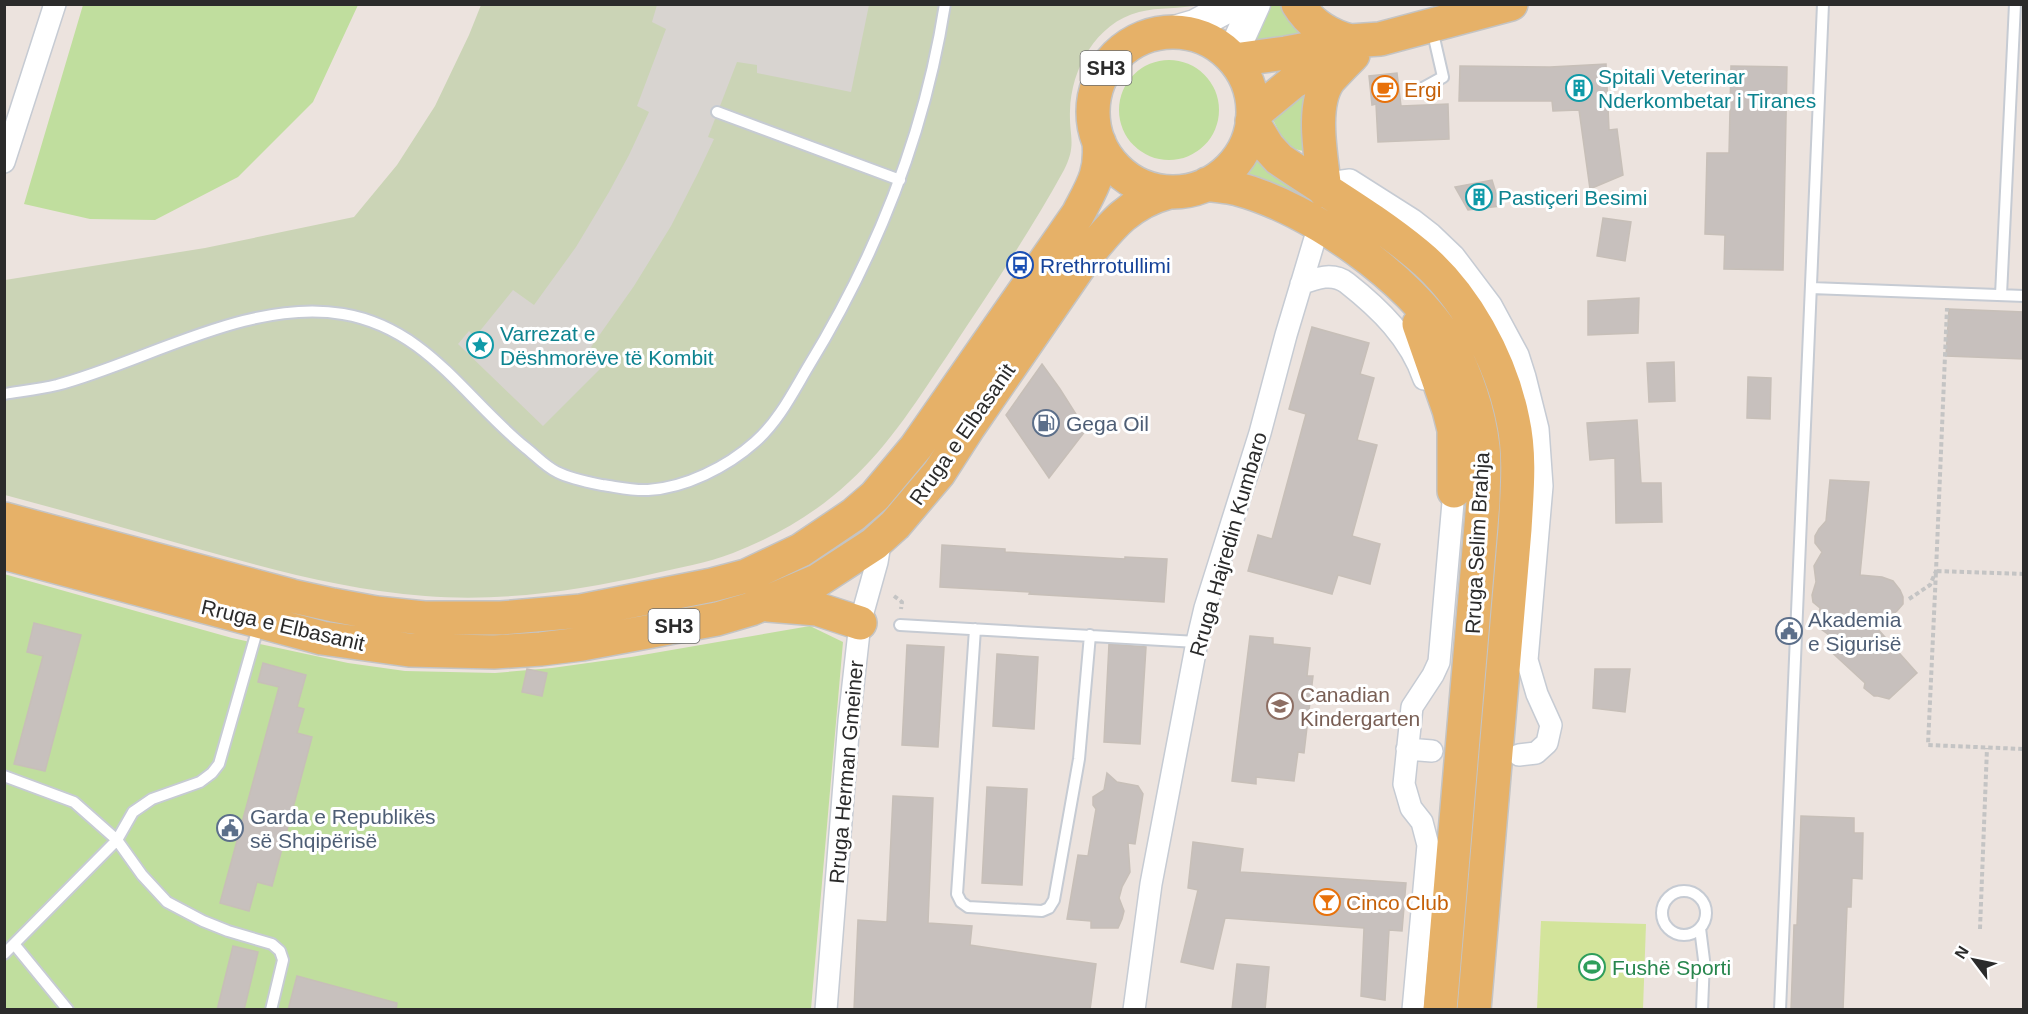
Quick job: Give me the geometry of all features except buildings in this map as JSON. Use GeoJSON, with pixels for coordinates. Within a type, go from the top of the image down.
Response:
{"type":"FeatureCollection","features":[{"type":"Feature","properties":{"kind":"main road"},"geometry":{"type":"LineString","coordinates":[[1171,32],[1204,21],[1234,4]]}},
{"type":"Feature","properties":{"kind":"main road"},"geometry":{"type":"LineString","coordinates":[[1255,4],[1233,59],[1360,45],[1512,4]]}},
{"type":"Feature","properties":{"kind":"main road"},"geometry":{"type":"LineString","coordinates":[[1298,4],[1321,29],[1333,36],[1360,45]]}},
{"type":"Feature","properties":{"kind":"main road","name":"SH3"},"geometry":{"type":"LineString","coordinates":[[1184,32],[1219,46],[1233,59],[1249,86],[1253,118],[1250,134],[1238,159],[1229,169],[1207,184],[1194,189],[1169,192],[1132,181],[1113,164],[1099,142],[1095,130],[1094,105],[1098,86],[1106,68],[1119,54],[1134,42],[1146,37],[1184,32]]}},
{"type":"Feature","properties":{"kind":"main road"},"geometry":{"type":"LineString","coordinates":[[1253,118],[1293,82],[1360,45]]}},
{"type":"Feature","properties":{"kind":"main road"},"geometry":{"type":"LineString","coordinates":[[1325,191],[1318,122],[1321,104],[1328,81],[1360,45]]}},
{"type":"Feature","properties":{"kind":"main road","name":"Rruga Selim Brahja"},"geometry":{"type":"LineString","coordinates":[[1253,118],[1268,147],[1279,159],[1383,228],[1419,255],[1445,282],[1474,319],[1497,363],[1513,420],[1518,471],[1515,529],[1474,1010]]}},
{"type":"Feature","properties":{"kind":"main road","name":"Rruga e Elbasanit"},"geometry":{"type":"LineString","coordinates":[[4,519],[292,596],[375,613],[424,618],[501,618],[581,611],[746,576],[801,550],[853,515],[875,496],[895,473],[916,447],[1078,214],[1096,178],[1101,160],[1099,142]]}},
{"type":"Feature","properties":{"kind":"main road","name":"Rruga Selim Brahja"},"geometry":{"type":"LineString","coordinates":[[1207,184],[1237,188],[1294,211],[1319,225],[1366,258],[1408,294],[1429,316],[1448,343],[1462,371],[1478,416],[1483,448],[1483,502],[1440,1010]]}},
{"type":"Feature","properties":{"kind":"main road","name":"Rruga e Elbasanit"},"geometry":{"type":"LineString","coordinates":[[4,553],[322,638],[409,650],[494,652],[582,644],[717,619],[763,604],[817,581],[881,538],[916,503],[939,473],[1078,268],[1106,232],[1133,207],[1149,197],[1169,192]]}},
{"type":"Feature","properties":{"kind":"main road"},"geometry":{"type":"LineString","coordinates":[[1408,294],[1454,430],[1454,491]]}},
{"type":"Feature","properties":{"kind":"main road"},"geometry":{"type":"LineString","coordinates":[[763,604],[817,609],[860,623]]}},
{"type":"Feature","properties":{"kind":"street"},"geometry":{"type":"LineString","coordinates":[[4,162],[55,4]]}},
{"type":"Feature","properties":{"kind":"street"},"geometry":{"type":"LineString","coordinates":[[1325,191],[1335,182],[1350,180],[1431,234],[1454,256],[1477,285],[1496,313],[1518,355],[1538,429],[1542,486],[1527,660],[1537,694],[1551,725],[1547,743],[1536,753],[1519,755]]}},
{"type":"Feature","properties":{"kind":"street","name":"Rruga Hajredin Kumbaro"},"geometry":{"type":"LineString","coordinates":[[1134,1010],[1151,884],[1205,608],[1260,433],[1319,225]]}},
{"type":"Feature","properties":{"kind":"street","name":"Rruga Selim Brahja"},"geometry":{"type":"LineString","coordinates":[[1301,284],[1325,276],[1342,279],[1389,319],[1423,375],[1444,436],[1454,491],[1439,662],[1412,707],[1404,784],[1411,808],[1422,822],[1428,845],[1413,1010]]}},
{"type":"Feature","properties":{"kind":"street","name":"Rruga Herman Gmeiner"},"geometry":{"type":"LineString","coordinates":[[826,1010],[849,721],[860,623],[878,562],[881,538]]}},
{"type":"Feature","properties":{"kind":"street"},"geometry":{"type":"LineString","coordinates":[[1407,749],[1432,751]]}},
{"type":"Feature","properties":{"kind":"lane"},"geometry":{"type":"LineString","coordinates":[[4,394],[57,384],[255,318],[304,312],[341,314],[375,322],[414,342],[447,371],[511,436],[556,472],[585,482],[616,487],[646,490],[679,485],[729,461],[754,444],[775,422],[823,343],[851,289],[900,180],[923,111],[938,52],[945,4]]}},
{"type":"Feature","properties":{"kind":"lane"},"geometry":{"type":"LineString","coordinates":[[1780,1010],[1823,4]]}},
{"type":"Feature","properties":{"kind":"lane"},"geometry":{"type":"LineString","coordinates":[[2001,295],[2015,4]]}},
{"type":"Feature","properties":{"kind":"lane"},"geometry":{"type":"LineString","coordinates":[[1414,93],[1443,77],[1431,26]]}},
{"type":"Feature","properties":{"kind":"lane"},"geometry":{"type":"LineString","coordinates":[[717,112],[900,180]]}},
{"type":"Feature","properties":{"kind":"lane"},"geometry":{"type":"LineString","coordinates":[[1810,288],[2024,296]]}},
{"type":"Feature","properties":{"kind":"lane"},"geometry":{"type":"LineString","coordinates":[[4,954],[117,840],[133,812],[152,799],[200,782],[219,764],[260,621]]}},
{"type":"Feature","properties":{"kind":"lane"},"geometry":{"type":"LineString","coordinates":[[900,625],[1197,642]]}},
{"type":"Feature","properties":{"kind":"lane"},"geometry":{"type":"LineString","coordinates":[[975,629],[957,894],[961,902],[968,907],[1042,911],[1049,908],[1054,900],[1079,759],[1090,635]]}},
{"type":"Feature","properties":{"kind":"lane"},"geometry":{"type":"LineString","coordinates":[[4,776],[74,802],[117,840],[142,875],[167,902],[228,931],[272,944],[280,951],[283,960],[271,1010]]}},
{"type":"Feature","properties":{"kind":"lane"},"geometry":{"type":"LineString","coordinates":[[1700,928],[1694,933],[1679,934],[1666,926],[1662,912],[1668,898],[1680,891],[1686,891],[1699,897],[1705,909],[1706,916],[1700,928],[1704,960],[1702,1010]]}},
{"type":"Feature","properties":{"kind":"lane"},"geometry":{"type":"LineString","coordinates":[[14,944],[68,1010]]}},
{"type":"Feature","properties":{"kind":"path"},"geometry":{"type":"LineString","coordinates":[[1947,292],[1928,745],[2024,749]]}},
{"type":"Feature","properties":{"kind":"path"},"geometry":{"type":"LineString","coordinates":[[1936,571],[2024,574]]}},
{"type":"Feature","properties":{"kind":"path"},"geometry":{"type":"LineString","coordinates":[[1909,599],[1930,585],[1936,571]]}},
{"type":"Feature","properties":{"kind":"path"},"geometry":{"type":"LineString","coordinates":[[894,596],[902,602]]}},
{"type":"Feature","properties":{"kind":"path"},"geometry":{"type":"LineString","coordinates":[[1980,929],[1988,748]]}},
{"type":"Feature","properties":{"kind":"green space"},"geometry":{"type":"Polygon","coordinates":[[[83,4],[358,5],[313,102],[238,177],[155,220],[90,219],[24,204],[83,4]]]}},
{"type":"Feature","properties":{"kind":"green space","name":"Varrezat e Dëshmorëve të Kombit"},"geometry":{"type":"Polygon","coordinates":[[[481,5],[1199,5],[1139,12],[1110,26],[1099,37],[1081,64],[1075,79],[1070,111],[1071,147],[1064,170],[1009,261],[916,402],[864,468],[836,493],[794,523],[749,547],[692,565],[568,590],[511,596],[425,596],[365,589],[305,577],[5,495],[5,280],[205,248],[354,217],[397,165],[435,106],[481,5]]]}},
{"type":"Feature","properties":{"kind":"green space"},"geometry":{"type":"Polygon","coordinates":[[[1267,5],[1289,5],[1312,30],[1254,47],[1252,38],[1267,5]]]}},
{"type":"Feature","properties":{"kind":"green space"},"geometry":{"type":"Polygon","coordinates":[[[1169,60],[1197,68],[1211,82],[1219,110],[1211,138],[1197,152],[1169,160],[1141,152],[1127,138],[1119,110],[1127,82],[1141,68],[1169,60]]]}},
{"type":"Feature","properties":{"kind":"green space"},"geometry":{"type":"Polygon","coordinates":[[[1312,81],[1304,151],[1288,144],[1273,120],[1312,81]]]}},
{"type":"Feature","properties":{"kind":"green space"},"geometry":{"type":"Polygon","coordinates":[[[1253,147],[1407,263],[1404,268],[1290,191],[1264,181],[1234,175],[1253,147]]]}},
{"type":"Feature","properties":{"kind":"green space"},"geometry":{"type":"Polygon","coordinates":[[[4,574],[232,638],[348,663],[405,671],[495,673],[552,668],[631,657],[810,626],[843,642],[811,1009],[5,1009],[4,574]]]}},
{"type":"Feature","properties":{"kind":"green space","name":"Fushë Sporti"},"geometry":{"type":"Polygon","coordinates":[[[1541,921],[1646,924],[1643,1009],[1537,1009],[1541,921]]]}},
{"type":"Feature","properties":{"kind":"shaded area"},"geometry":{"type":"Polygon","coordinates":[[[657,5],[869,5],[851,92],[757,73],[757,65],[737,62],[708,137],[714,139],[671,226],[634,286],[591,347],[608,361],[543,426],[458,344],[469,331],[475,337],[513,290],[534,305],[576,247],[609,192],[649,112],[637,106],[666,29],[652,22],[657,5]]]}},
{"type":"Feature","properties":{"kind":"place","name":"Spitali Veterinar Nderkombetar i Tiranes"},"geometry":{"type":"Point","coordinates":[1579,88]}},
{"type":"Feature","properties":{"kind":"place","name":"Ergi"},"geometry":{"type":"Point","coordinates":[1385,89]}},
{"type":"Feature","properties":{"kind":"place","name":"Pastiçeri Besimi"},"geometry":{"type":"Point","coordinates":[1479,197]}},
{"type":"Feature","properties":{"kind":"place","name":"Rrethrrotullimi"},"geometry":{"type":"Point","coordinates":[1020,265]}},
{"type":"Feature","properties":{"kind":"place","name":"Varrezat e Dëshmorëve të Kombit"},"geometry":{"type":"Point","coordinates":[480,345]}},
{"type":"Feature","properties":{"kind":"place","name":"Gega Oil"},"geometry":{"type":"Point","coordinates":[1046,423]}},
{"type":"Feature","properties":{"kind":"place","name":"Akademia e Sigurisë"},"geometry":{"type":"Point","coordinates":[1789,631]}},
{"type":"Feature","properties":{"kind":"place","name":"Canadian Kindergarten"},"geometry":{"type":"Point","coordinates":[1280,706]}},
{"type":"Feature","properties":{"kind":"place","name":"Garda e Republikës së Shqipërisë"},"geometry":{"type":"Point","coordinates":[230,828]}},
{"type":"Feature","properties":{"kind":"place","name":"Cinco Club"},"geometry":{"type":"Point","coordinates":[1327,902]}},
{"type":"Feature","properties":{"kind":"place","name":"Fushë Sporti"},"geometry":{"type":"Point","coordinates":[1592,967]}}]}
